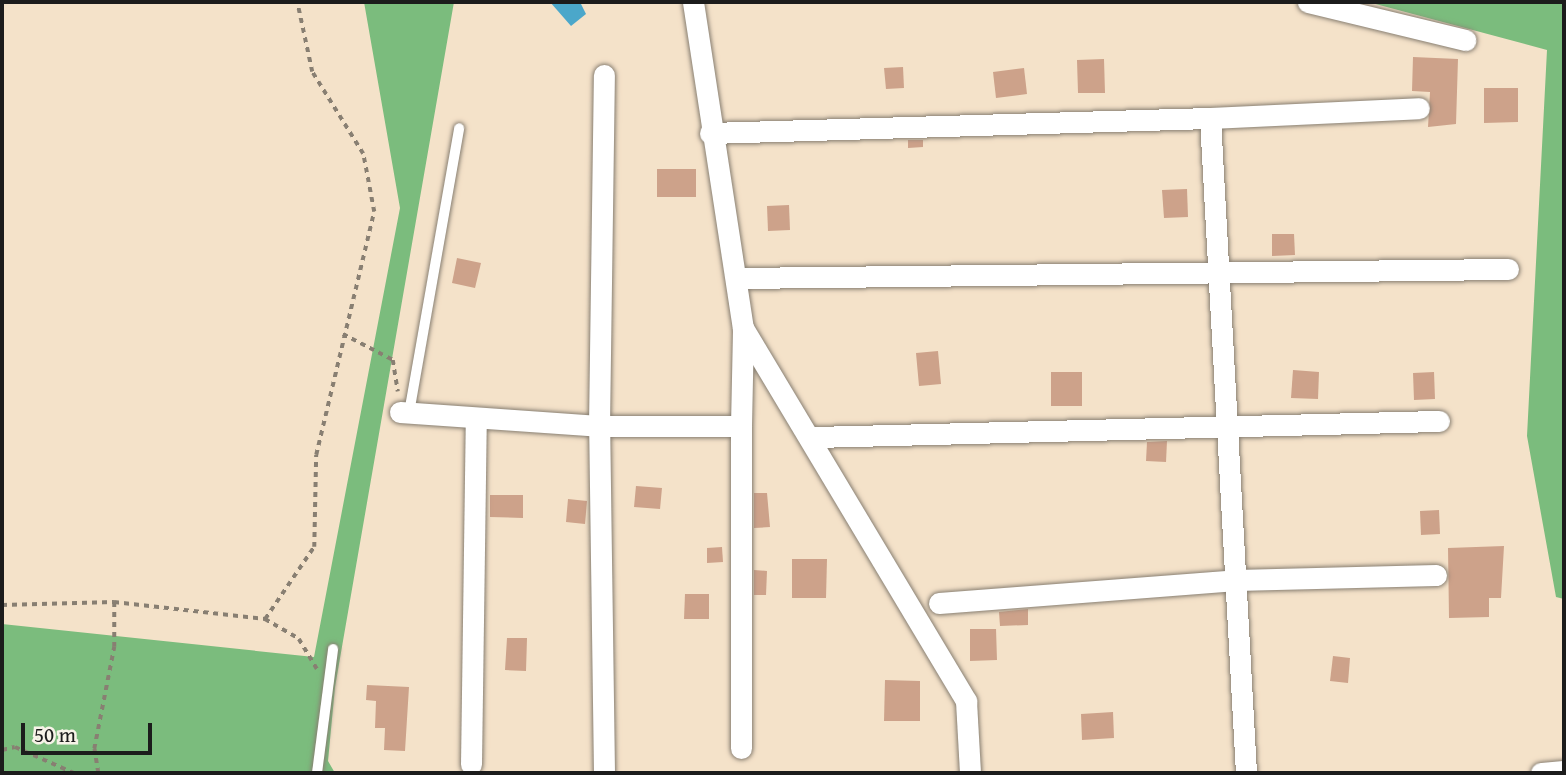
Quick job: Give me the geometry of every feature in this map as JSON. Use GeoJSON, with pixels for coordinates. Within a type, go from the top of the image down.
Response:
{"type":"FeatureCollection","features":[{"type":"Feature","properties":{"kind":"street"},"geometry":{"type":"LineString","coordinates":[[693,2],[710,133],[738,278],[743,328],[741,748]]}},
{"type":"Feature","properties":{"kind":"street"},"geometry":{"type":"LineString","coordinates":[[1308,2],[1465,40]]}},
{"type":"Feature","properties":{"kind":"street"},"geometry":{"type":"LineString","coordinates":[[604,75],[599,425],[604,773]]}},
{"type":"Feature","properties":{"kind":"street"},"geometry":{"type":"LineString","coordinates":[[710,133],[1210,118],[1419,108]]}},
{"type":"Feature","properties":{"kind":"street"},"geometry":{"type":"LineString","coordinates":[[1210,118],[1246,773]]}},
{"type":"Feature","properties":{"kind":"street"},"geometry":{"type":"LineString","coordinates":[[738,278],[1508,269]]}},
{"type":"Feature","properties":{"kind":"street"},"geometry":{"type":"LineString","coordinates":[[743,328],[814,438],[966,701],[970,773]]}},
{"type":"Feature","properties":{"kind":"street"},"geometry":{"type":"LineString","coordinates":[[405,413],[599,425],[741,426]]}},
{"type":"Feature","properties":{"kind":"street"},"geometry":{"type":"LineString","coordinates":[[471,764],[476,418]]}},
{"type":"Feature","properties":{"kind":"street"},"geometry":{"type":"LineString","coordinates":[[814,438],[1227,424],[1439,421]]}},
{"type":"Feature","properties":{"kind":"street"},"geometry":{"type":"LineString","coordinates":[[939,603],[1236,580],[1436,575]]}},
{"type":"Feature","properties":{"kind":"street"},"geometry":{"type":"LineString","coordinates":[[1541,773],[1564,771]]}},
{"type":"Feature","properties":{"kind":"lane"},"geometry":{"type":"LineString","coordinates":[[405,413],[459,128]]}},
{"type":"Feature","properties":{"kind":"lane"},"geometry":{"type":"LineString","coordinates":[[317,773],[332,649]]}},
{"type":"Feature","properties":{"kind":"path"},"geometry":{"type":"LineString","coordinates":[[265,619],[314,547],[316,455],[374,212],[363,154],[312,72],[297,2]]}},
{"type":"Feature","properties":{"kind":"path"},"geometry":{"type":"LineString","coordinates":[[343,334],[393,360],[405,413]]}},
{"type":"Feature","properties":{"kind":"path"},"geometry":{"type":"LineString","coordinates":[[98,773],[94,749],[114,647],[114,603]]}},
{"type":"Feature","properties":{"kind":"path"},"geometry":{"type":"LineString","coordinates":[[2,605],[114,603],[265,619],[299,639],[327,687]]}},
{"type":"Feature","properties":{"kind":"path"},"geometry":{"type":"LineString","coordinates":[[2,750],[15,747],[74,773]]}},
{"type":"Feature","properties":{"kind":"green space"},"geometry":{"type":"Polygon","coordinates":[[[364,2],[454,2],[335,687],[328,761],[335,773],[2,773],[2,624],[314,657],[400,208],[364,2]]]}},
{"type":"Feature","properties":{"kind":"green space"},"geometry":{"type":"Polygon","coordinates":[[[1368,2],[1564,2],[1564,599],[1556,597],[1527,436],[1547,50],[1368,2]]]}},
{"type":"Feature","properties":{"kind":"water"},"geometry":{"type":"Polygon","coordinates":[[[550,2],[580,2],[586,14],[571,26],[550,2]]]}},
{"type":"Feature","properties":{"kind":"building"},"geometry":{"type":"Polygon","coordinates":[[[1413,57],[1458,59],[1456,124],[1428,127],[1430,92],[1412,91],[1413,57]]]}},
{"type":"Feature","properties":{"kind":"building"},"geometry":{"type":"Polygon","coordinates":[[[1104,59],[1105,93],[1078,93],[1077,60],[1104,59]]]}},
{"type":"Feature","properties":{"kind":"building"},"geometry":{"type":"Polygon","coordinates":[[[903,67],[904,88],[886,89],[884,68],[903,67]]]}},
{"type":"Feature","properties":{"kind":"building"},"geometry":{"type":"Polygon","coordinates":[[[1024,68],[1027,94],[996,98],[993,72],[1024,68]]]}},
{"type":"Feature","properties":{"kind":"building"},"geometry":{"type":"Polygon","coordinates":[[[1484,88],[1518,88],[1518,122],[1484,123],[1484,88]]]}},
{"type":"Feature","properties":{"kind":"building"},"geometry":{"type":"Polygon","coordinates":[[[908,140],[923,140],[923,147],[908,148],[908,140]]]}},
{"type":"Feature","properties":{"kind":"building"},"geometry":{"type":"Polygon","coordinates":[[[657,169],[696,169],[696,197],[657,197],[657,169]]]}},
{"type":"Feature","properties":{"kind":"building"},"geometry":{"type":"Polygon","coordinates":[[[1187,189],[1188,217],[1164,218],[1162,190],[1187,189]]]}},
{"type":"Feature","properties":{"kind":"building"},"geometry":{"type":"Polygon","coordinates":[[[789,205],[790,230],[768,231],[767,206],[789,205]]]}},
{"type":"Feature","properties":{"kind":"building"},"geometry":{"type":"Polygon","coordinates":[[[1272,234],[1294,234],[1295,255],[1272,256],[1272,234]]]}},
{"type":"Feature","properties":{"kind":"building"},"geometry":{"type":"Polygon","coordinates":[[[457,258],[481,263],[475,288],[452,283],[457,258]]]}},
{"type":"Feature","properties":{"kind":"building"},"geometry":{"type":"Polygon","coordinates":[[[938,351],[941,384],[919,386],[916,353],[938,351]]]}},
{"type":"Feature","properties":{"kind":"building"},"geometry":{"type":"Polygon","coordinates":[[[1293,370],[1319,372],[1318,399],[1291,398],[1293,370]]]}},
{"type":"Feature","properties":{"kind":"building"},"geometry":{"type":"Polygon","coordinates":[[[1051,372],[1082,372],[1082,406],[1051,406],[1051,372]]]}},
{"type":"Feature","properties":{"kind":"building"},"geometry":{"type":"Polygon","coordinates":[[[1434,372],[1435,399],[1414,400],[1413,373],[1434,372]]]}},
{"type":"Feature","properties":{"kind":"building"},"geometry":{"type":"Polygon","coordinates":[[[1167,441],[1166,462],[1146,461],[1147,442],[1167,441]]]}},
{"type":"Feature","properties":{"kind":"building"},"geometry":{"type":"Polygon","coordinates":[[[636,486],[662,488],[660,509],[634,507],[636,486]]]}},
{"type":"Feature","properties":{"kind":"building"},"geometry":{"type":"Polygon","coordinates":[[[754,493],[767,493],[770,527],[754,528],[754,493]]]}},
{"type":"Feature","properties":{"kind":"building"},"geometry":{"type":"Polygon","coordinates":[[[490,495],[523,495],[523,518],[490,517],[490,495]]]}},
{"type":"Feature","properties":{"kind":"building"},"geometry":{"type":"Polygon","coordinates":[[[568,499],[587,501],[585,524],[566,522],[568,499]]]}},
{"type":"Feature","properties":{"kind":"building"},"geometry":{"type":"Polygon","coordinates":[[[1439,510],[1440,534],[1421,535],[1420,511],[1439,510]]]}},
{"type":"Feature","properties":{"kind":"building"},"geometry":{"type":"Polygon","coordinates":[[[1504,546],[1501,598],[1489,598],[1489,617],[1449,618],[1448,548],[1504,546]]]}},
{"type":"Feature","properties":{"kind":"building"},"geometry":{"type":"Polygon","coordinates":[[[722,547],[723,562],[707,563],[707,548],[722,547]]]}},
{"type":"Feature","properties":{"kind":"building"},"geometry":{"type":"Polygon","coordinates":[[[792,559],[827,559],[826,598],[792,598],[792,559]]]}},
{"type":"Feature","properties":{"kind":"building"},"geometry":{"type":"Polygon","coordinates":[[[754,570],[767,571],[766,595],[754,595],[754,570]]]}},
{"type":"Feature","properties":{"kind":"building"},"geometry":{"type":"Polygon","coordinates":[[[685,594],[709,594],[709,619],[684,619],[685,594]]]}},
{"type":"Feature","properties":{"kind":"building"},"geometry":{"type":"Polygon","coordinates":[[[1028,609],[1028,625],[1000,626],[999,612],[1028,609]]]}},
{"type":"Feature","properties":{"kind":"building"},"geometry":{"type":"Polygon","coordinates":[[[970,629],[996,629],[997,660],[970,661],[970,629]]]}},
{"type":"Feature","properties":{"kind":"building"},"geometry":{"type":"Polygon","coordinates":[[[507,638],[527,638],[526,671],[505,670],[507,638]]]}},
{"type":"Feature","properties":{"kind":"building"},"geometry":{"type":"Polygon","coordinates":[[[1333,656],[1350,658],[1348,683],[1330,681],[1333,656]]]}},
{"type":"Feature","properties":{"kind":"building"},"geometry":{"type":"Polygon","coordinates":[[[885,680],[920,681],[920,721],[884,721],[885,680]]]}},
{"type":"Feature","properties":{"kind":"building"},"geometry":{"type":"Polygon","coordinates":[[[367,685],[409,687],[405,751],[384,750],[385,728],[375,728],[376,701],[366,700],[367,685]]]}},
{"type":"Feature","properties":{"kind":"building"},"geometry":{"type":"Polygon","coordinates":[[[1113,712],[1114,738],[1082,740],[1081,714],[1113,712]]]}}]}
